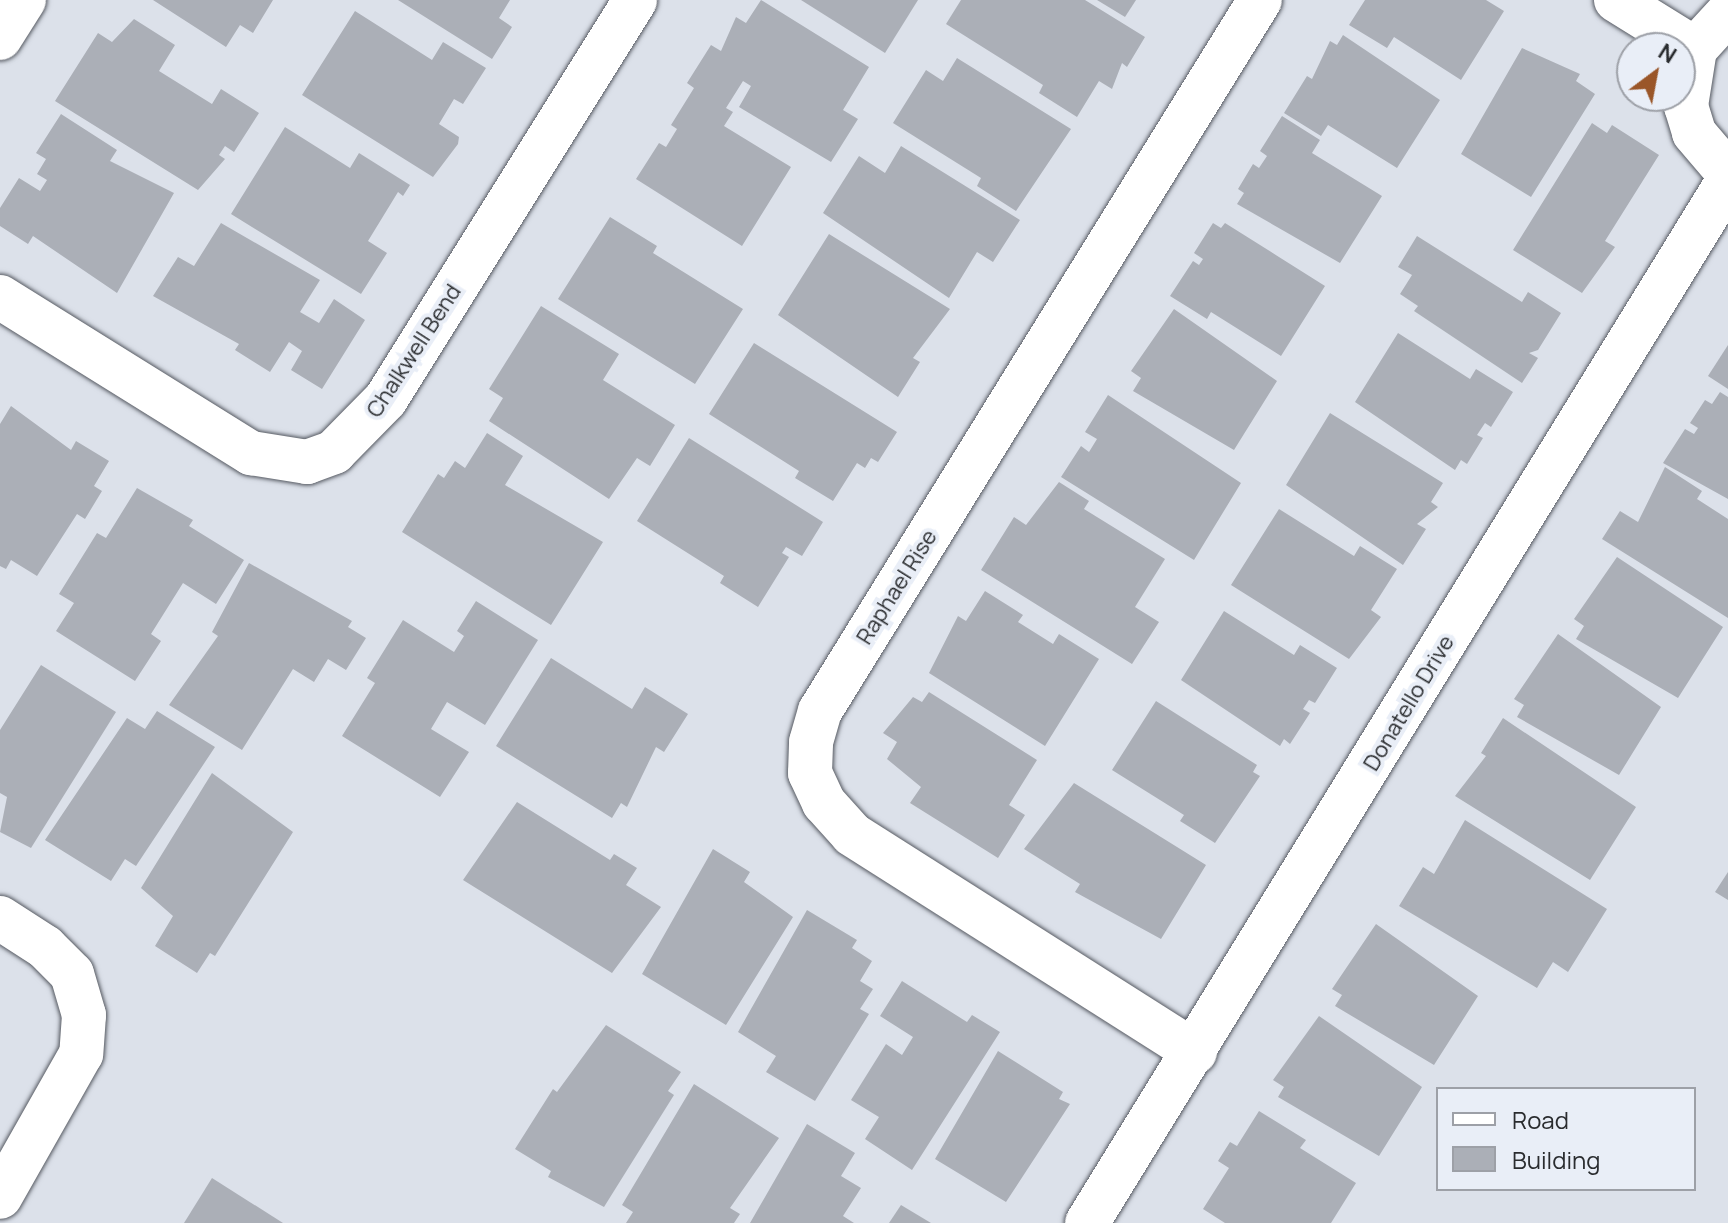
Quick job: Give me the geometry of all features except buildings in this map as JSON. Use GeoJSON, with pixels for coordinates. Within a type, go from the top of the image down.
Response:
{"type":"FeatureCollection","features":[{"type":"Feature","properties":{"kind":"street"},"geometry":{"type":"LineString","coordinates":[[0,38],[24,0]]}},
{"type":"Feature","properties":{"kind":"street","name":"Chalkwell Bend"},"geometry":{"type":"LineString","coordinates":[[0,297],[251,453],[307,462],[334,452],[386,399],[635,0]]}},
{"type":"Feature","properties":{"kind":"street","name":"Raphael Rise"},"geometry":{"type":"LineString","coordinates":[[1195,1052],[852,834],[819,793],[810,773],[811,742],[820,711],[1260,0]]}},
{"type":"Feature","properties":{"kind":"street"},"geometry":{"type":"LineString","coordinates":[[1616,0],[1668,32]]}},
{"type":"Feature","properties":{"kind":"street"},"geometry":{"type":"LineString","coordinates":[[1696,48],[1728,13]]}},
{"type":"Feature","properties":{"kind":"street"},"geometry":{"type":"LineString","coordinates":[[1688,112],[1694,133],[1728,173]]}},
{"type":"Feature","properties":{"kind":"street","name":"Donatello Drive"},"geometry":{"type":"LineString","coordinates":[[1087,1223],[1728,181]]}},
{"type":"Feature","properties":{"kind":"street"},"geometry":{"type":"LineString","coordinates":[[0,918],[45,947],[72,974],[84,1015],[81,1054],[0,1197]]}}]}
